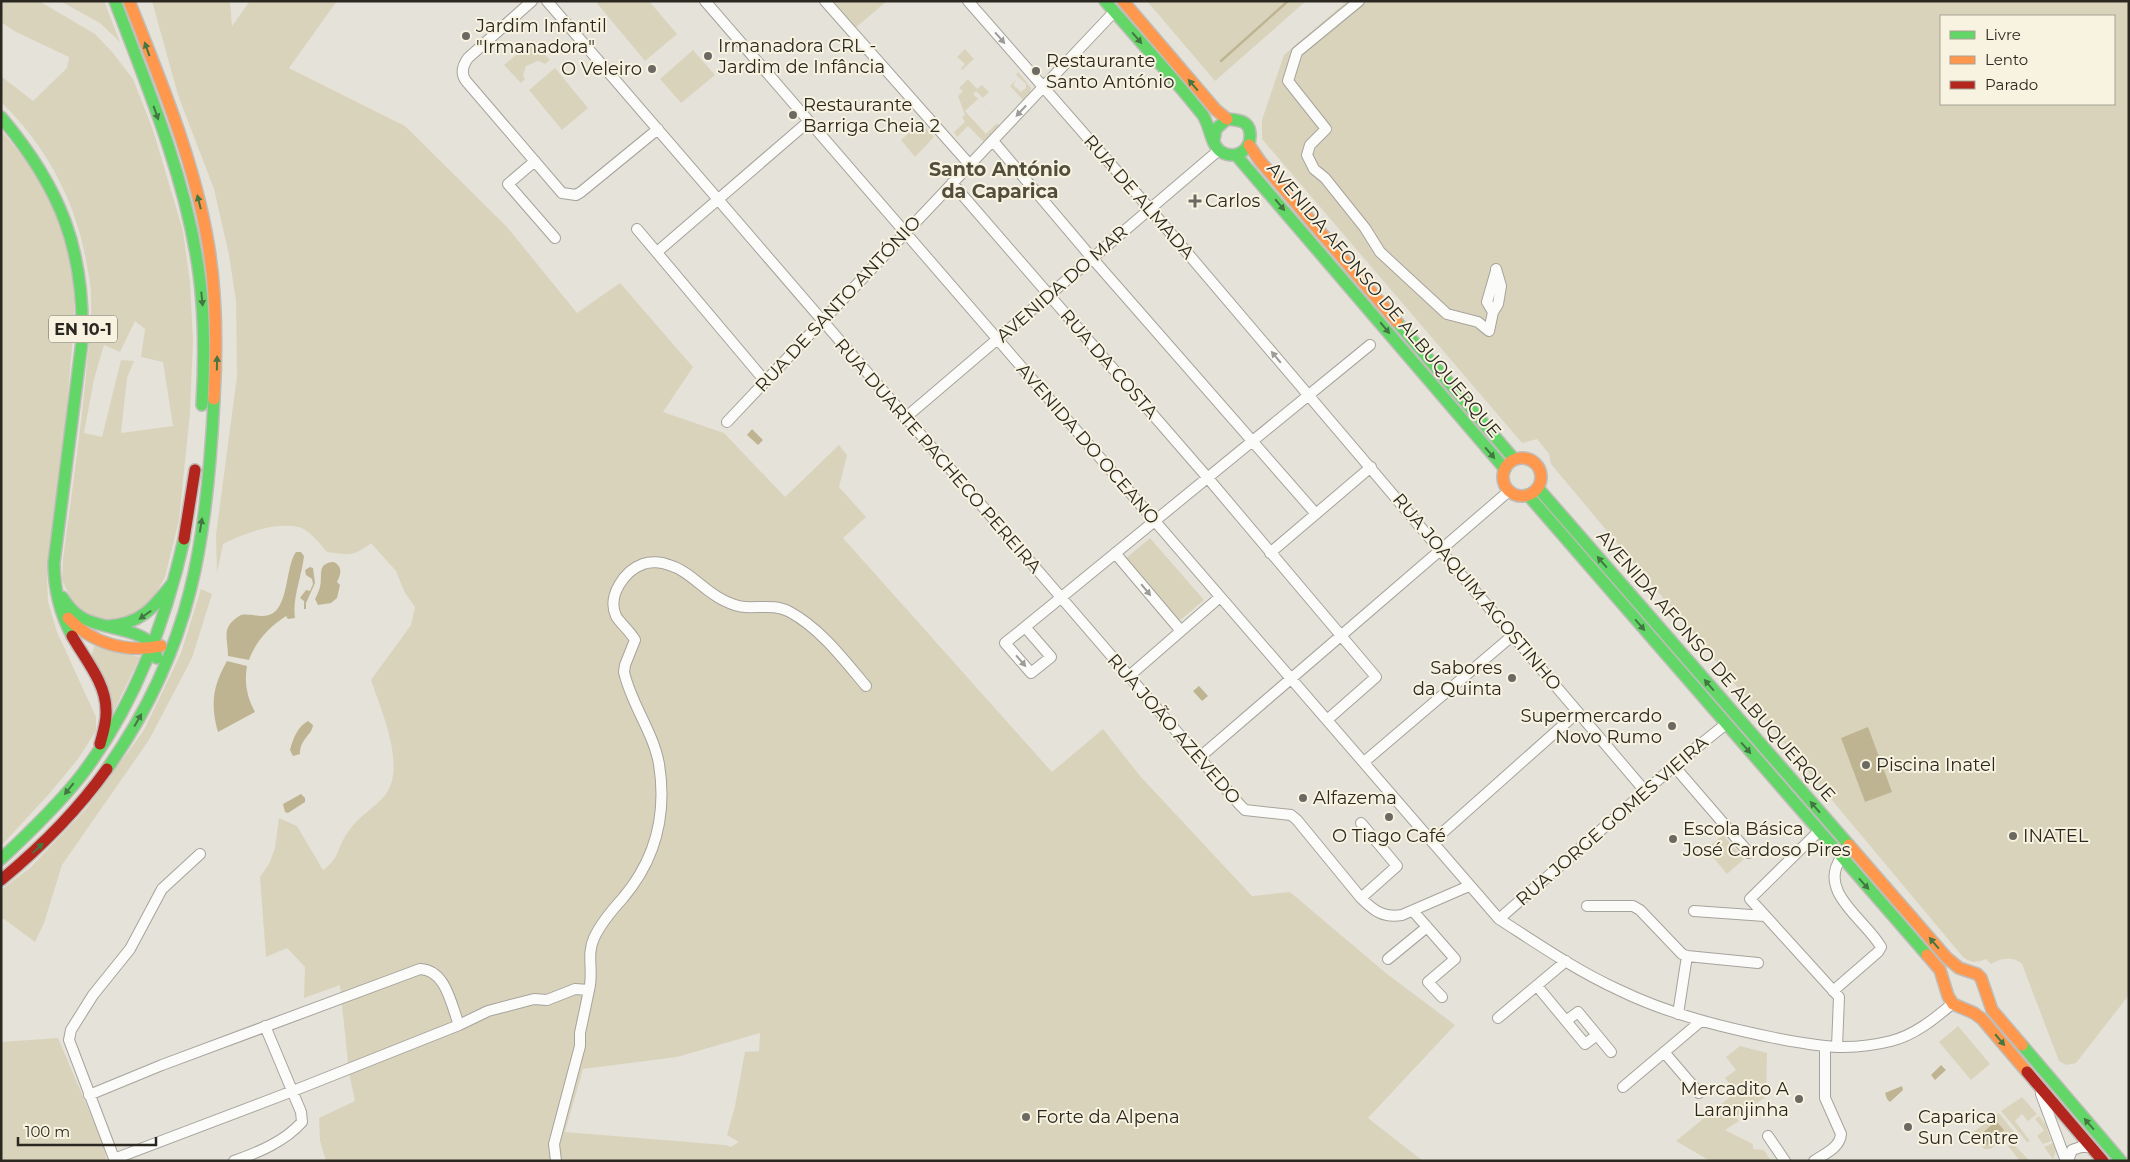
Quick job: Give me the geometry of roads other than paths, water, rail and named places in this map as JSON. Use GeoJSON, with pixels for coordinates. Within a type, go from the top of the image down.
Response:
{"type":"FeatureCollection","features":[{"type":"Feature","properties":{"kind":"main road"},"geometry":{"type":"LineString","coordinates":[[115,1],[176,170],[193,234],[204,320],[204,367],[200,420]]}},
{"type":"Feature","properties":{"kind":"main road"},"geometry":{"type":"LineString","coordinates":[[1,880],[52,835],[87,795],[127,738],[156,686],[183,616],[196,563],[213,421],[217,370],[216,310],[208,243],[195,186],[129,1]]}},
{"type":"Feature","properties":{"kind":"main road"},"geometry":{"type":"LineString","coordinates":[[1105,1],[1203,115],[1211,127],[1216,145],[1230,156],[1246,150],[1249,145]]}},
{"type":"Feature","properties":{"kind":"main road","name":"AVENIDA AFONSO DE ALBUQUERQUE"},"geometry":{"type":"LineString","coordinates":[[1123,1],[1218,113],[1227,119],[1239,120],[1248,128],[1250,133],[1249,145],[1260,161],[1514,459]]}},
{"type":"Feature","properties":{"kind":"main road","name":"EN 10-1"},"geometry":{"type":"LineString","coordinates":[[1,117],[32,154],[59,202],[74,244],[82,288],[82,341],[53,579],[56,596],[67,625],[102,690],[107,706],[98,751]]}},
{"type":"Feature","properties":{"kind":"main road"},"geometry":{"type":"LineString","coordinates":[[1216,145],[1216,128],[1227,119]]}},
{"type":"Feature","properties":{"kind":"main road","name":"AVENIDA AFONSO DE ALBUQUERQUE"},"geometry":{"type":"LineString","coordinates":[[1236,155],[1504,469],[1503,476],[1509,491]]}},
{"type":"Feature","properties":{"kind":"main road"},"geometry":{"type":"LineString","coordinates":[[1,859],[66,794],[98,751],[128,702],[154,648],[177,578],[187,532],[196,456]]}},
{"type":"Feature","properties":{"kind":"main road"},"geometry":{"type":"LineString","coordinates":[[1504,469],[1514,459],[1526,458],[1536,463],[1542,476],[1538,488],[1528,495],[1521,496],[1509,491]]}},
{"type":"Feature","properties":{"kind":"main road","name":"AVENIDA AFONSO DE ALBUQUERQUE"},"geometry":{"type":"LineString","coordinates":[[1538,488],[1946,958],[1959,968],[1982,978],[1989,1004],[1997,1016],[2121,1161]]}},
{"type":"Feature","properties":{"kind":"main road","name":"AVENIDA AFONSO DE ALBUQUERQUE"},"geometry":{"type":"LineString","coordinates":[[1528,495],[1940,970],[1945,979],[1952,1004]]}},
{"type":"Feature","properties":{"kind":"main road","name":"EN 10-1"},"geometry":{"type":"LineString","coordinates":[[54,560],[55,579],[63,599],[74,613],[94,624],[143,638],[154,648]]}},
{"type":"Feature","properties":{"kind":"main road"},"geometry":{"type":"LineString","coordinates":[[94,624],[112,626],[138,619],[155,606],[177,578]]}},
{"type":"Feature","properties":{"kind":"main road","name":"EN 10-1"},"geometry":{"type":"LineString","coordinates":[[56,596],[69,620],[94,638],[130,649],[154,648]]}},
{"type":"Feature","properties":{"kind":"main road"},"geometry":{"type":"LineString","coordinates":[[154,648],[164,645],[172,638],[183,616]]}},
{"type":"Feature","properties":{"kind":"main road"},"geometry":{"type":"LineString","coordinates":[[94,638],[105,634],[143,638]]}},
{"type":"Feature","properties":{"kind":"main road","name":"EN 10-1"},"geometry":{"type":"LineString","coordinates":[[91,668],[88,652],[94,638]]}},
{"type":"Feature","properties":{"kind":"main road"},"geometry":{"type":"LineString","coordinates":[[154,648],[157,659],[156,686]]}},
{"type":"Feature","properties":{"kind":"main road"},"geometry":{"type":"LineString","coordinates":[[1947,991],[1948,984],[1954,975],[1965,971],[1971,972]]}},
{"type":"Feature","properties":{"kind":"main road"},"geometry":{"type":"LineString","coordinates":[[1963,1010],[1970,1010],[1980,1004],[1984,999],[1986,988]]}},
{"type":"Feature","properties":{"kind":"main road"},"geometry":{"type":"LineString","coordinates":[[1952,1004],[1977,1015],[1982,1020],[2103,1161]]}},
{"type":"Feature","properties":{"kind":"street"},"geometry":{"type":"LineString","coordinates":[[532,1],[468,58],[462,71],[464,79],[562,192],[576,195],[658,129]]}},
{"type":"Feature","properties":{"kind":"street","name":"RUA DUARTE PACHECO PEREIRA"},"geometry":{"type":"LineString","coordinates":[[548,1],[1060,598]]}},
{"type":"Feature","properties":{"kind":"street"},"geometry":{"type":"LineString","coordinates":[[825,1],[970,165]]}},
{"type":"Feature","properties":{"kind":"street","name":"RUA DE ALMADA"},"geometry":{"type":"LineString","coordinates":[[968,1],[1150,209],[1308,394]]}},
{"type":"Feature","properties":{"kind":"street"},"geometry":{"type":"LineString","coordinates":[[1359,1],[1297,52],[1288,81],[1326,129],[1310,145],[1307,155],[1314,169],[1325,178],[1365,228],[1380,252],[1447,314],[1478,322],[1489,331],[1493,312],[1498,304],[1501,286],[1496,269]]}},
{"type":"Feature","properties":{"kind":"street","name":"AVENIDA DO OCEANO"},"geometry":{"type":"LineString","coordinates":[[707,2],[1499,919],[1566,962],[1619,990],[1678,1014],[1752,1033],[1825,1047],[1837,1048],[1880,1043],[1898,1038],[1930,1022],[1952,1004]]}},
{"type":"Feature","properties":{"kind":"street","name":"RUA DE SANTO ANTÓNIO"},"geometry":{"type":"LineString","coordinates":[[727,422],[1114,12]]}},
{"type":"Feature","properties":{"kind":"street"},"geometry":{"type":"LineString","coordinates":[[657,252],[809,121]]}},
{"type":"Feature","properties":{"kind":"street"},"geometry":{"type":"LineString","coordinates":[[993,141],[1092,258],[1316,514]]}},
{"type":"Feature","properties":{"kind":"street","name":"AVENIDA DO MAR"},"geometry":{"type":"LineString","coordinates":[[905,418],[1150,209],[1216,145]]}},
{"type":"Feature","properties":{"kind":"street"},"geometry":{"type":"LineString","coordinates":[[535,161],[508,184],[555,238]]}},
{"type":"Feature","properties":{"kind":"street","name":"RUA DA COSTA"},"geometry":{"type":"LineString","coordinates":[[952,184],[1207,478],[1376,678],[1327,720]]}},
{"type":"Feature","properties":{"kind":"street"},"geometry":{"type":"LineString","coordinates":[[637,229],[765,381]]}},
{"type":"Feature","properties":{"kind":"street"},"geometry":{"type":"LineString","coordinates":[[1025,627],[1051,657],[1032,673],[1005,643],[1370,345]]}},
{"type":"Feature","properties":{"kind":"street","name":"RUA JOAQUIM AGOSTINHO"},"geometry":{"type":"LineString","coordinates":[[1308,394],[1645,791]]}},
{"type":"Feature","properties":{"kind":"street"},"geometry":{"type":"LineString","coordinates":[[1270,553],[1371,467]]}},
{"type":"Feature","properties":{"kind":"street"},"geometry":{"type":"LineString","coordinates":[[1200,757],[1509,491]]}},
{"type":"Feature","properties":{"kind":"street"},"geometry":{"type":"LineString","coordinates":[[1115,553],[1181,631]]}},
{"type":"Feature","properties":{"kind":"street"},"geometry":{"type":"LineString","coordinates":[[556,1161],[554,1144],[578,1055],[580,1033],[589,990],[591,967],[589,951],[594,938],[609,914],[623,898],[649,860],[657,836],[660,813],[661,785],[658,762],[652,740],[624,672],[635,640],[629,630],[616,617],[614,606],[615,591],[628,575],[642,564],[653,562],[669,564],[724,600],[744,607],[778,608],[789,611],[810,625],[866,686]]}},
{"type":"Feature","properties":{"kind":"street","name":"RUA JOÃO AZEVEDO"},"geometry":{"type":"LineString","coordinates":[[1060,598],[1245,810],[1291,815],[1371,909],[1391,917],[1413,911],[1469,886]]}},
{"type":"Feature","properties":{"kind":"street"},"geometry":{"type":"LineString","coordinates":[[1128,676],[1220,598]]}},
{"type":"Feature","properties":{"kind":"street"},"geometry":{"type":"LineString","coordinates":[[1364,762],[1512,636]]}},
{"type":"Feature","properties":{"kind":"street"},"geometry":{"type":"LineString","coordinates":[[1432,842],[1578,712]]}},
{"type":"Feature","properties":{"kind":"street","name":"RUA JORGE GOMES VIEIRA"},"geometry":{"type":"LineString","coordinates":[[1499,919],[1674,766],[1726,724]]}},
{"type":"Feature","properties":{"kind":"street"},"geometry":{"type":"LineString","coordinates":[[1674,766],[1749,853]]}},
{"type":"Feature","properties":{"kind":"street"},"geometry":{"type":"LineString","coordinates":[[1361,823],[1397,866],[1361,898]]}},
{"type":"Feature","properties":{"kind":"street"},"geometry":{"type":"LineString","coordinates":[[1819,831],[1750,899],[1838,997],[1837,1048]]}},
{"type":"Feature","properties":{"kind":"street"},"geometry":{"type":"LineString","coordinates":[[200,854],[162,889],[130,949],[93,995],[71,1030],[69,1040],[114,1160],[459,1025],[488,1011],[534,999],[547,1000],[575,989],[589,990]]}},
{"type":"Feature","properties":{"kind":"street"},"geometry":{"type":"LineString","coordinates":[[1833,991],[1878,952],[1881,947],[1842,899],[1837,890],[1834,875],[1835,868],[1841,858]]}},
{"type":"Feature","properties":{"kind":"street"},"geometry":{"type":"LineString","coordinates":[[1587,906],[1633,906],[1640,910],[1682,954],[1758,963]]}},
{"type":"Feature","properties":{"kind":"street"},"geometry":{"type":"LineString","coordinates":[[1413,911],[1454,958],[1428,982],[1442,997]]}},
{"type":"Feature","properties":{"kind":"street"},"geometry":{"type":"LineString","coordinates":[[1694,911],[1765,916]]}},
{"type":"Feature","properties":{"kind":"street"},"geometry":{"type":"LineString","coordinates":[[1388,959],[1427,927]]}},
{"type":"Feature","properties":{"kind":"street"},"geometry":{"type":"LineString","coordinates":[[1678,1014],[1688,956]]}},
{"type":"Feature","properties":{"kind":"street"},"geometry":{"type":"LineString","coordinates":[[1498,1018],[1566,962]]}},
{"type":"Feature","properties":{"kind":"street"},"geometry":{"type":"LineString","coordinates":[[90,1095],[265,1026],[420,969],[430,969],[440,978],[459,1025]]}},
{"type":"Feature","properties":{"kind":"street"},"geometry":{"type":"LineString","coordinates":[[1537,986],[1585,1044],[1597,1035]]}},
{"type":"Feature","properties":{"kind":"street"},"geometry":{"type":"LineString","coordinates":[[1566,1021],[1578,1012],[1611,1052]]}},
{"type":"Feature","properties":{"kind":"street"},"geometry":{"type":"LineString","coordinates":[[1623,1086],[1701,1021]]}},
{"type":"Feature","properties":{"kind":"street"},"geometry":{"type":"LineString","coordinates":[[234,1161],[264,1150],[294,1131],[302,1122],[301,1112],[293,1091],[265,1026]]}},
{"type":"Feature","properties":{"kind":"street"},"geometry":{"type":"LineString","coordinates":[[1814,1161],[1838,1144],[1841,1134],[1824,1098],[1825,1047]]}},
{"type":"Feature","properties":{"kind":"street"},"geometry":{"type":"LineString","coordinates":[[1664,1052],[1699,1093]]}},
{"type":"Feature","properties":{"kind":"street"},"geometry":{"type":"LineString","coordinates":[[2037,1084],[2067,1161]]}},
{"type":"Feature","properties":{"kind":"street"},"geometry":{"type":"LineString","coordinates":[[1768,1136],[1785,1161]]}},
{"type":"Feature","properties":{"kind":"street"},"geometry":{"type":"LineString","coordinates":[[2067,1161],[2072,1150],[2081,1147],[2091,1147]]}},
{"type":"Feature","properties":{"kind":"waterway"},"geometry":{"type":"LineString","coordinates":[[1221,61],[1288,1]]}},
{"type":"Feature","properties":{"kind":"place","name":"Jardim Infantil \"Irmanadora\""},"geometry":{"type":"Point","coordinates":[466,36]}},
{"type":"Feature","properties":{"kind":"place","name":"Irmanadora CRL - Jardim de Infância"},"geometry":{"type":"Point","coordinates":[708,56]}},
{"type":"Feature","properties":{"kind":"place","name":"O Veleiro"},"geometry":{"type":"Point","coordinates":[652,69]}},
{"type":"Feature","properties":{"kind":"place","name":"Restaurante Santo António"},"geometry":{"type":"Point","coordinates":[1036,71]}},
{"type":"Feature","properties":{"kind":"place","name":"Restaurante Barriga Cheia 2"},"geometry":{"type":"Point","coordinates":[793,115]}},
{"type":"Feature","properties":{"kind":"place","name":"Carlos"},"geometry":{"type":"Point","coordinates":[1195,201]}},
{"type":"Feature","properties":{"kind":"place","name":"Sabores da Quinta"},"geometry":{"type":"Point","coordinates":[1512,678]}},
{"type":"Feature","properties":{"kind":"place","name":"Supermercardo Novo Rumo"},"geometry":{"type":"Point","coordinates":[1672,726]}},
{"type":"Feature","properties":{"kind":"place","name":"Piscina Inatel"},"geometry":{"type":"Point","coordinates":[1866,765]}},
{"type":"Feature","properties":{"kind":"place","name":"Alfazema"},"geometry":{"type":"Point","coordinates":[1303,798]}},
{"type":"Feature","properties":{"kind":"place","name":"O Tiago Café"},"geometry":{"type":"Point","coordinates":[1389,817]}},
{"type":"Feature","properties":{"kind":"place","name":"INATEL"},"geometry":{"type":"Point","coordinates":[2013,836]}},
{"type":"Feature","properties":{"kind":"place","name":"Escola Básica José Cardoso Pires"},"geometry":{"type":"Point","coordinates":[1673,839]}},
{"type":"Feature","properties":{"kind":"place","name":"Mercadito A Laranjinha"},"geometry":{"type":"Point","coordinates":[1799,1099]}},
{"type":"Feature","properties":{"kind":"place","name":"Forte da Alpena"},"geometry":{"type":"Point","coordinates":[1026,1117]}},
{"type":"Feature","properties":{"kind":"place","name":"Caparica Sun Centre"},"geometry":{"type":"Point","coordinates":[1908,1127]}},
{"type":"Feature","properties":{"kind":"district","name":"Santo António da Caparica"},"geometry":{"type":"Point","coordinates":[1000,180]}}]}
